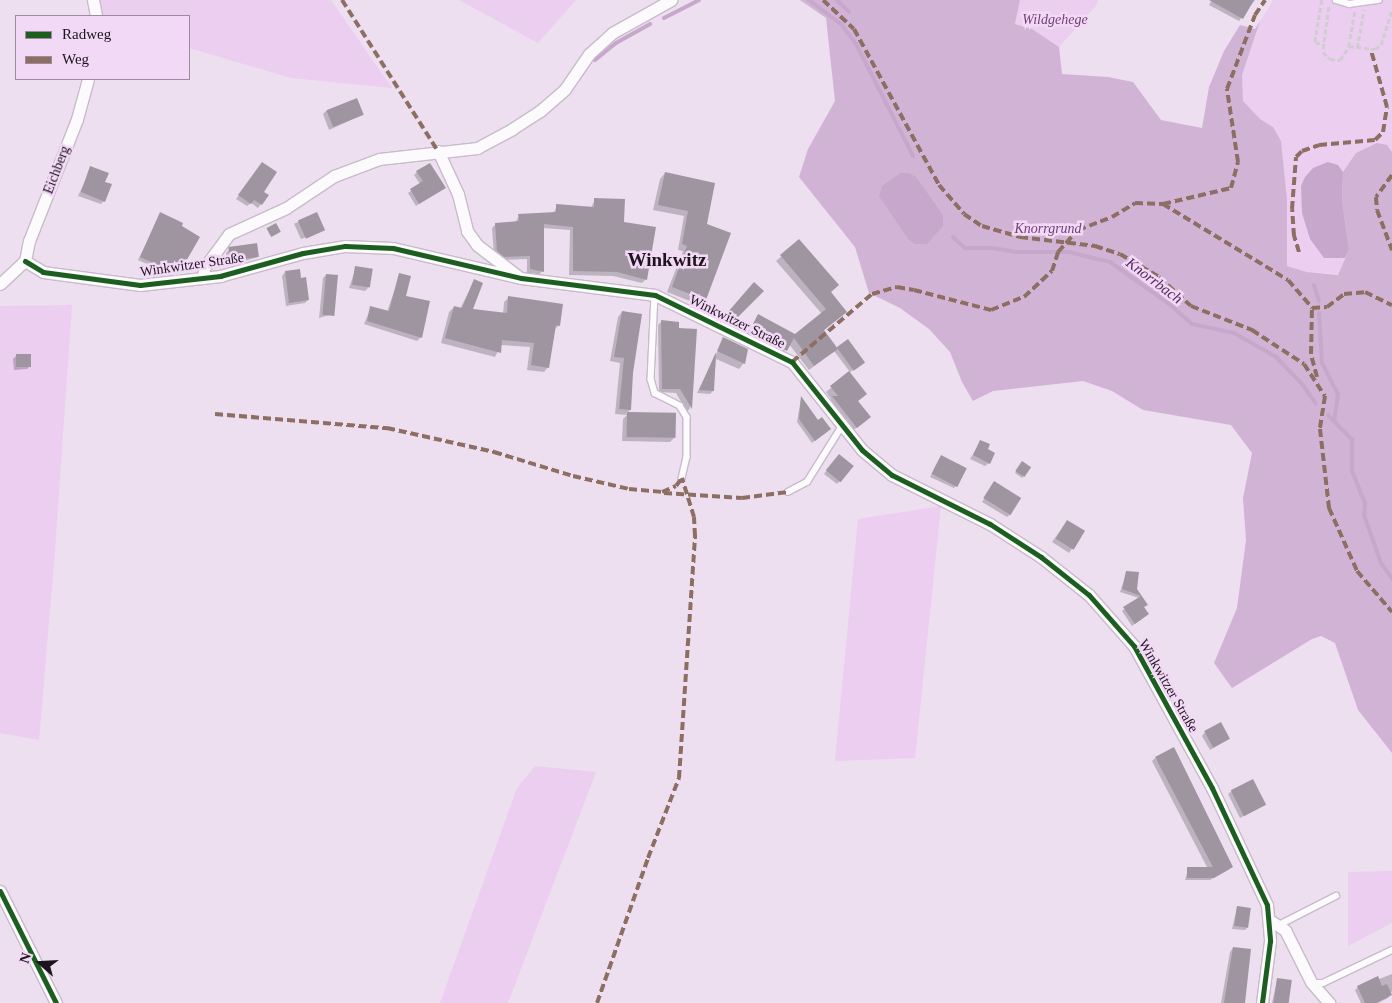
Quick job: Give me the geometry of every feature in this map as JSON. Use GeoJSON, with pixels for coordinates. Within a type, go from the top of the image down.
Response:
{"type":"FeatureCollection","features":[{"type":"Feature","properties":{"kind":"street"},"geometry":{"type":"LineString","coordinates":[[93,0],[96,15]]}},
{"type":"Feature","properties":{"kind":"street"},"geometry":{"type":"LineString","coordinates":[[204,278],[204,268],[229,234],[286,208],[334,176],[378,159],[438,150],[477,148],[540,111],[566,89],[589,54],[605,38],[671,0]]}},
{"type":"Feature","properties":{"kind":"street","name":"Eichberg"},"geometry":{"type":"LineString","coordinates":[[26,261],[29,241],[77,119],[88,80]]}},
{"type":"Feature","properties":{"kind":"street"},"geometry":{"type":"LineString","coordinates":[[438,150],[458,194],[467,231],[477,246],[521,278]]}},
{"type":"Feature","properties":{"kind":"street","name":"Winkwitzer Straße"},"geometry":{"type":"LineString","coordinates":[[26,261],[44,272],[140,285],[204,278],[248,270],[303,253],[345,246],[393,248],[521,278],[654,295],[792,362],[802,371],[862,450],[892,475],[990,524],[1062,574],[1112,618],[1134,646],[1212,788],[1275,923],[1262,1003]]}},
{"type":"Feature","properties":{"kind":"street"},"geometry":{"type":"LineString","coordinates":[[0,284],[26,261]]}},
{"type":"Feature","properties":{"kind":"street"},"geometry":{"type":"LineString","coordinates":[[0,891],[56,1003]]}},
{"type":"Feature","properties":{"kind":"street"},"geometry":{"type":"LineString","coordinates":[[1275,923],[1285,930],[1311,982],[1328,1003]]}},
{"type":"Feature","properties":{"kind":"lane"},"geometry":{"type":"LineString","coordinates":[[1336,0],[1342,3],[1365,3],[1380,0]]}},
{"type":"Feature","properties":{"kind":"lane"},"geometry":{"type":"LineString","coordinates":[[654,295],[650,379],[655,393],[680,406],[687,417],[687,457],[682,478]]}},
{"type":"Feature","properties":{"kind":"lane"},"geometry":{"type":"LineString","coordinates":[[788,492],[807,482],[842,426]]}},
{"type":"Feature","properties":{"kind":"lane"},"geometry":{"type":"LineString","coordinates":[[1275,923],[1336,896]]}},
{"type":"Feature","properties":{"kind":"lane"},"geometry":{"type":"LineString","coordinates":[[1311,982],[1323,983],[1392,950]]}},
{"type":"Feature","properties":{"kind":"path"},"geometry":{"type":"LineString","coordinates":[[1322,0],[1315,42],[1323,44]]}},
{"type":"Feature","properties":{"kind":"path"},"geometry":{"type":"LineString","coordinates":[[1331,0],[1323,52],[1335,60],[1344,58],[1349,46],[1357,2]]}},
{"type":"Feature","properties":{"kind":"path"},"geometry":{"type":"LineString","coordinates":[[1357,48],[1365,3]]}},
{"type":"Feature","properties":{"kind":"path"},"geometry":{"type":"LineString","coordinates":[[1349,46],[1375,50],[1382,45],[1392,9]]}},
{"type":"Feature","properties":{"kind":"green space"},"geometry":{"type":"Polygon","coordinates":[[[100,0],[331,0],[392,88],[291,78],[190,48],[190,15],[103,15],[100,0]]]}},
{"type":"Feature","properties":{"kind":"green space"},"geometry":{"type":"Polygon","coordinates":[[[459,0],[576,0],[538,43],[459,0]]]}},
{"type":"Feature","properties":{"kind":"green space","name":"Knorrgrund"},"geometry":{"type":"Polygon","coordinates":[[[800,0],[1020,0],[1015,24],[1032,29],[1059,47],[1062,74],[1108,77],[1133,82],[1161,120],[1202,128],[1209,87],[1224,51],[1240,25],[1255,29],[1260,21],[1242,75],[1243,101],[1260,119],[1273,127],[1281,141],[1287,200],[1287,266],[1307,272],[1338,275],[1349,250],[1342,200],[1343,172],[1356,153],[1377,143],[1387,145],[1392,152],[1392,753],[1358,710],[1335,643],[1321,636],[1312,639],[1232,688],[1214,663],[1237,608],[1246,540],[1243,498],[1252,453],[1231,425],[1143,410],[1112,391],[1083,381],[993,391],[973,401],[962,382],[950,352],[929,329],[900,308],[869,293],[855,247],[799,177],[808,149],[835,101],[826,18],[800,0]]]}},
{"type":"Feature","properties":{"kind":"green space","name":"Wildgehege"},"geometry":{"type":"Polygon","coordinates":[[[1020,0],[1098,0],[1096,6],[1059,47],[1032,29],[1015,24],[1020,0]]]}},
{"type":"Feature","properties":{"kind":"green space"},"geometry":{"type":"Polygon","coordinates":[[[1273,0],[1392,0],[1392,278],[1307,272],[1287,266],[1229,101],[1245,47],[1273,0]]]}},
{"type":"Feature","properties":{"kind":"green space"},"geometry":{"type":"Polygon","coordinates":[[[72,305],[55,550],[39,740],[0,733],[0,306],[72,305]]]}},
{"type":"Feature","properties":{"kind":"green space"},"geometry":{"type":"Polygon","coordinates":[[[941,506],[915,758],[835,761],[858,519],[941,506]]]}},
{"type":"Feature","properties":{"kind":"green space"},"geometry":{"type":"Polygon","coordinates":[[[535,766],[596,772],[508,1003],[440,1003],[517,788],[535,766]]]}},
{"type":"Feature","properties":{"kind":"green space"},"geometry":{"type":"Polygon","coordinates":[[[1392,871],[1392,923],[1348,946],[1348,872],[1392,871]]]}},
{"type":"Feature","properties":{"kind":"shaded area"},"geometry":{"type":"Polygon","coordinates":[[[1328,162],[1338,165],[1343,172],[1342,200],[1349,250],[1345,258],[1324,258],[1310,239],[1302,213],[1301,186],[1305,177],[1313,168],[1328,162]]]}},
{"type":"Feature","properties":{"kind":"shaded area"},"geometry":{"type":"Polygon","coordinates":[[[900,173],[909,173],[916,177],[943,215],[943,226],[927,244],[915,244],[908,239],[879,196],[882,186],[900,173]]]}},
{"type":"Feature","properties":{"kind":"building"},"geometry":{"type":"Polygon","coordinates":[[[1209,0],[1254,0],[1243,19],[1209,0]]]}},
{"type":"Feature","properties":{"kind":"building"},"geometry":{"type":"Polygon","coordinates":[[[357,98],[364,115],[333,127],[326,110],[357,98]]]}},
{"type":"Feature","properties":{"kind":"building"},"geometry":{"type":"Polygon","coordinates":[[[262,162],[277,172],[264,192],[269,195],[262,205],[254,200],[251,204],[238,195],[262,162]]]}},
{"type":"Feature","properties":{"kind":"building"},"geometry":{"type":"Polygon","coordinates":[[[430,163],[446,188],[419,204],[410,189],[423,181],[416,171],[430,163]]]}},
{"type":"Feature","properties":{"kind":"building"},"geometry":{"type":"Polygon","coordinates":[[[90,166],[109,173],[105,182],[112,184],[105,202],[81,192],[90,166]]]}},
{"type":"Feature","properties":{"kind":"building"},"geometry":{"type":"Polygon","coordinates":[[[665,172],[715,183],[707,224],[731,233],[706,300],[672,287],[687,246],[682,244],[688,211],[658,205],[665,172]]]}},
{"type":"Feature","properties":{"kind":"building"},"geometry":{"type":"Polygon","coordinates":[[[594,198],[625,199],[624,222],[656,227],[647,280],[617,272],[573,271],[573,227],[544,224],[544,272],[530,269],[530,256],[504,257],[497,251],[495,223],[519,221],[518,214],[556,212],[556,204],[594,207],[594,198]]]}},
{"type":"Feature","properties":{"kind":"building"},"geometry":{"type":"Polygon","coordinates":[[[160,212],[183,223],[182,226],[200,237],[181,270],[167,263],[165,268],[140,257],[160,212]]]}},
{"type":"Feature","properties":{"kind":"building"},"geometry":{"type":"Polygon","coordinates":[[[317,212],[325,230],[306,239],[298,221],[317,212]]]}},
{"type":"Feature","properties":{"kind":"building"},"geometry":{"type":"Polygon","coordinates":[[[276,223],[281,232],[271,237],[266,228],[276,223]]]}},
{"type":"Feature","properties":{"kind":"building"},"geometry":{"type":"Polygon","coordinates":[[[799,239],[839,285],[831,292],[847,312],[824,330],[838,349],[814,366],[794,338],[787,351],[750,330],[758,314],[795,334],[826,309],[780,255],[799,239]]]}},
{"type":"Feature","properties":{"kind":"building"},"geometry":{"type":"Polygon","coordinates":[[[257,243],[259,257],[230,261],[228,247],[257,243]]]}},
{"type":"Feature","properties":{"kind":"building"},"geometry":{"type":"Polygon","coordinates":[[[355,266],[373,269],[370,288],[352,285],[355,266]]]}},
{"type":"Feature","properties":{"kind":"building"},"geometry":{"type":"Polygon","coordinates":[[[300,269],[301,278],[306,277],[309,300],[289,303],[285,271],[300,269]]]}},
{"type":"Feature","properties":{"kind":"building"},"geometry":{"type":"Polygon","coordinates":[[[399,273],[411,276],[406,296],[430,301],[422,338],[367,321],[370,306],[389,311],[399,273]]]}},
{"type":"Feature","properties":{"kind":"building"},"geometry":{"type":"Polygon","coordinates":[[[326,274],[338,275],[334,316],[322,315],[326,274]]]}},
{"type":"Feature","properties":{"kind":"building"},"geometry":{"type":"Polygon","coordinates":[[[474,279],[483,283],[473,309],[507,313],[508,296],[563,304],[560,326],[556,325],[549,368],[531,365],[534,343],[502,340],[501,353],[445,338],[454,306],[462,308],[474,279]]]}},
{"type":"Feature","properties":{"kind":"building"},"geometry":{"type":"Polygon","coordinates":[[[754,282],[764,291],[737,318],[728,312],[754,282]]]}},
{"type":"Feature","properties":{"kind":"building"},"geometry":{"type":"Polygon","coordinates":[[[622,311],[642,314],[633,373],[631,410],[619,409],[624,358],[614,357],[622,311]]]}},
{"type":"Feature","properties":{"kind":"building"},"geometry":{"type":"Polygon","coordinates":[[[661,320],[679,322],[679,328],[697,329],[692,409],[680,389],[662,389],[661,320]]]}},
{"type":"Feature","properties":{"kind":"building"},"geometry":{"type":"Polygon","coordinates":[[[723,337],[748,349],[745,364],[717,351],[723,337]]]}},
{"type":"Feature","properties":{"kind":"building"},"geometry":{"type":"Polygon","coordinates":[[[848,339],[865,362],[854,371],[837,347],[848,339]]]}},
{"type":"Feature","properties":{"kind":"building"},"geometry":{"type":"Polygon","coordinates":[[[716,352],[714,391],[699,390],[716,352]]]}},
{"type":"Feature","properties":{"kind":"building"},"geometry":{"type":"Polygon","coordinates":[[[16,354],[31,354],[31,367],[16,367],[16,354]]]}},
{"type":"Feature","properties":{"kind":"building"},"geometry":{"type":"Polygon","coordinates":[[[849,371],[867,394],[858,401],[871,417],[857,428],[832,396],[838,396],[830,386],[849,371]]]}},
{"type":"Feature","properties":{"kind":"building"},"geometry":{"type":"Polygon","coordinates":[[[801,396],[818,420],[822,417],[831,429],[815,441],[799,419],[801,396]]]}},
{"type":"Feature","properties":{"kind":"building"},"geometry":{"type":"Polygon","coordinates":[[[627,412],[676,413],[676,438],[627,437],[627,412]]]}},
{"type":"Feature","properties":{"kind":"building"},"geometry":{"type":"Polygon","coordinates":[[[980,440],[990,444],[988,449],[995,453],[990,464],[973,455],[980,440]]]}},
{"type":"Feature","properties":{"kind":"building"},"geometry":{"type":"Polygon","coordinates":[[[839,454],[854,466],[841,482],[826,470],[839,454]]]}},
{"type":"Feature","properties":{"kind":"building"},"geometry":{"type":"Polygon","coordinates":[[[941,455],[967,468],[957,487],[931,474],[941,455]]]}},
{"type":"Feature","properties":{"kind":"building"},"geometry":{"type":"Polygon","coordinates":[[[1022,461],[1031,467],[1024,477],[1015,471],[1022,461]]]}},
{"type":"Feature","properties":{"kind":"building"},"geometry":{"type":"Polygon","coordinates":[[[994,481],[1021,498],[1011,515],[983,498],[994,481]]]}},
{"type":"Feature","properties":{"kind":"building"},"geometry":{"type":"Polygon","coordinates":[[[1067,520],[1085,531],[1074,550],[1056,539],[1067,520]]]}},
{"type":"Feature","properties":{"kind":"building"},"geometry":{"type":"Polygon","coordinates":[[[1126,571],[1139,572],[1137,589],[1148,605],[1144,607],[1149,614],[1135,624],[1123,607],[1141,596],[1122,589],[1126,571]]]}},
{"type":"Feature","properties":{"kind":"building"},"geometry":{"type":"Polygon","coordinates":[[[1221,722],[1230,739],[1213,748],[1204,731],[1221,722]]]}},
{"type":"Feature","properties":{"kind":"building"},"geometry":{"type":"Polygon","coordinates":[[[1174,747],[1233,867],[1214,878],[1187,878],[1187,867],[1213,867],[1155,757],[1174,747]]]}},
{"type":"Feature","properties":{"kind":"building"},"geometry":{"type":"Polygon","coordinates":[[[1253,779],[1266,805],[1244,816],[1231,790],[1253,779]]]}},
{"type":"Feature","properties":{"kind":"building"},"geometry":{"type":"Polygon","coordinates":[[[1237,906],[1251,908],[1248,928],[1234,926],[1237,906]]]}},
{"type":"Feature","properties":{"kind":"building"},"geometry":{"type":"Polygon","coordinates":[[[1233,947],[1251,949],[1245,1003],[1224,1003],[1233,947]]]}},
{"type":"Feature","properties":{"kind":"building"},"geometry":{"type":"Polygon","coordinates":[[[1378,976],[1382,986],[1387,984],[1392,995],[1376,1003],[1365,1003],[1357,986],[1378,976]]]}},
{"type":"Feature","properties":{"kind":"building"},"geometry":{"type":"Polygon","coordinates":[[[1277,978],[1292,980],[1289,1003],[1274,1003],[1277,978]]]}},
{"type":"Feature","properties":{"kind":"waterway"},"geometry":{"type":"LineString","coordinates":[[664,18],[699,0]]}},
{"type":"Feature","properties":{"kind":"waterway","name":"Knorrbach"},"geometry":{"type":"LineString","coordinates":[[809,0],[841,24],[856,44],[913,156]]}},
{"type":"Feature","properties":{"kind":"waterway"},"geometry":{"type":"LineString","coordinates":[[837,0],[849,12]]}},
{"type":"Feature","properties":{"kind":"waterway"},"geometry":{"type":"LineString","coordinates":[[595,60],[616,43],[650,24]]}},
{"type":"Feature","properties":{"kind":"waterway","name":"Knorrbach"},"geometry":{"type":"LineString","coordinates":[[953,237],[965,248],[993,248],[1016,252],[1069,252],[1110,262],[1168,303],[1192,324],[1234,333],[1276,357],[1302,384],[1316,404]]}},
{"type":"Feature","properties":{"kind":"waterway"},"geometry":{"type":"LineString","coordinates":[[1314,285],[1319,301]]}},
{"type":"Feature","properties":{"kind":"waterway"},"geometry":{"type":"LineString","coordinates":[[1319,313],[1322,363],[1338,394],[1334,421]]}},
{"type":"Feature","properties":{"kind":"waterway","name":"Knorrbach"},"geometry":{"type":"LineString","coordinates":[[1328,415],[1352,440],[1352,471],[1365,504],[1364,515],[1381,563],[1392,579]]}},
{"type":"Feature","properties":{"kind":"marked path"},"geometry":{"type":"LineString","coordinates":[[342,0],[438,151]]}},
{"type":"Feature","properties":{"kind":"marked path"},"geometry":{"type":"LineString","coordinates":[[823,0],[854,29],[939,185],[964,214],[982,226],[1020,237],[1095,246],[1120,254],[1159,277],[1191,306],[1252,330],[1304,364],[1325,396],[1320,429],[1329,508],[1357,571],[1392,612]]}},
{"type":"Feature","properties":{"kind":"marked path"},"geometry":{"type":"LineString","coordinates":[[792,362],[872,294],[897,287],[991,310],[1024,297],[1052,271],[1058,252],[1078,230],[1112,217],[1135,203],[1163,204],[1231,188],[1238,162],[1227,89],[1255,15],[1265,0]]}},
{"type":"Feature","properties":{"kind":"marked path"},"geometry":{"type":"LineString","coordinates":[[1299,252],[1294,236],[1292,209],[1296,157],[1302,151],[1319,145],[1375,140],[1383,132],[1387,107],[1371,50]]}},
{"type":"Feature","properties":{"kind":"marked path"},"geometry":{"type":"LineString","coordinates":[[1392,175],[1376,197],[1377,210],[1392,250]]}},
{"type":"Feature","properties":{"kind":"marked path"},"geometry":{"type":"LineString","coordinates":[[1163,204],[1288,280],[1312,308]]}},
{"type":"Feature","properties":{"kind":"marked path"},"geometry":{"type":"LineString","coordinates":[[1317,377],[1311,354],[1312,308],[1327,307],[1344,294],[1365,292],[1392,305]]}},
{"type":"Feature","properties":{"kind":"marked path"},"geometry":{"type":"LineString","coordinates":[[215,414],[387,428],[494,452],[573,476],[629,489],[662,492],[676,486],[682,478]]}},
{"type":"Feature","properties":{"kind":"marked path"},"geometry":{"type":"LineString","coordinates":[[597,1003],[648,858],[679,778],[695,536],[694,517],[682,478]]}},
{"type":"Feature","properties":{"kind":"marked path"},"geometry":{"type":"LineString","coordinates":[[664,493],[742,498],[788,492]]}},
{"type":"Feature","properties":{"kind":"cycle path"},"geometry":{"type":"LineString","coordinates":[[25,261],[43,272],[140,285],[220,276],[303,253],[345,246],[393,248],[521,278],[655,295],[792,362],[862,450],[892,475],[990,524],[1041,557],[1089,595],[1134,646],[1212,788],[1267,905],[1270,941],[1262,1003]]}},
{"type":"Feature","properties":{"kind":"cycle path"},"geometry":{"type":"LineString","coordinates":[[0,891],[56,1003]]}},
{"type":"Feature","properties":{"kind":"district","name":"Winkwitz"},"geometry":{"type":"Point","coordinates":[667,260]}}]}
